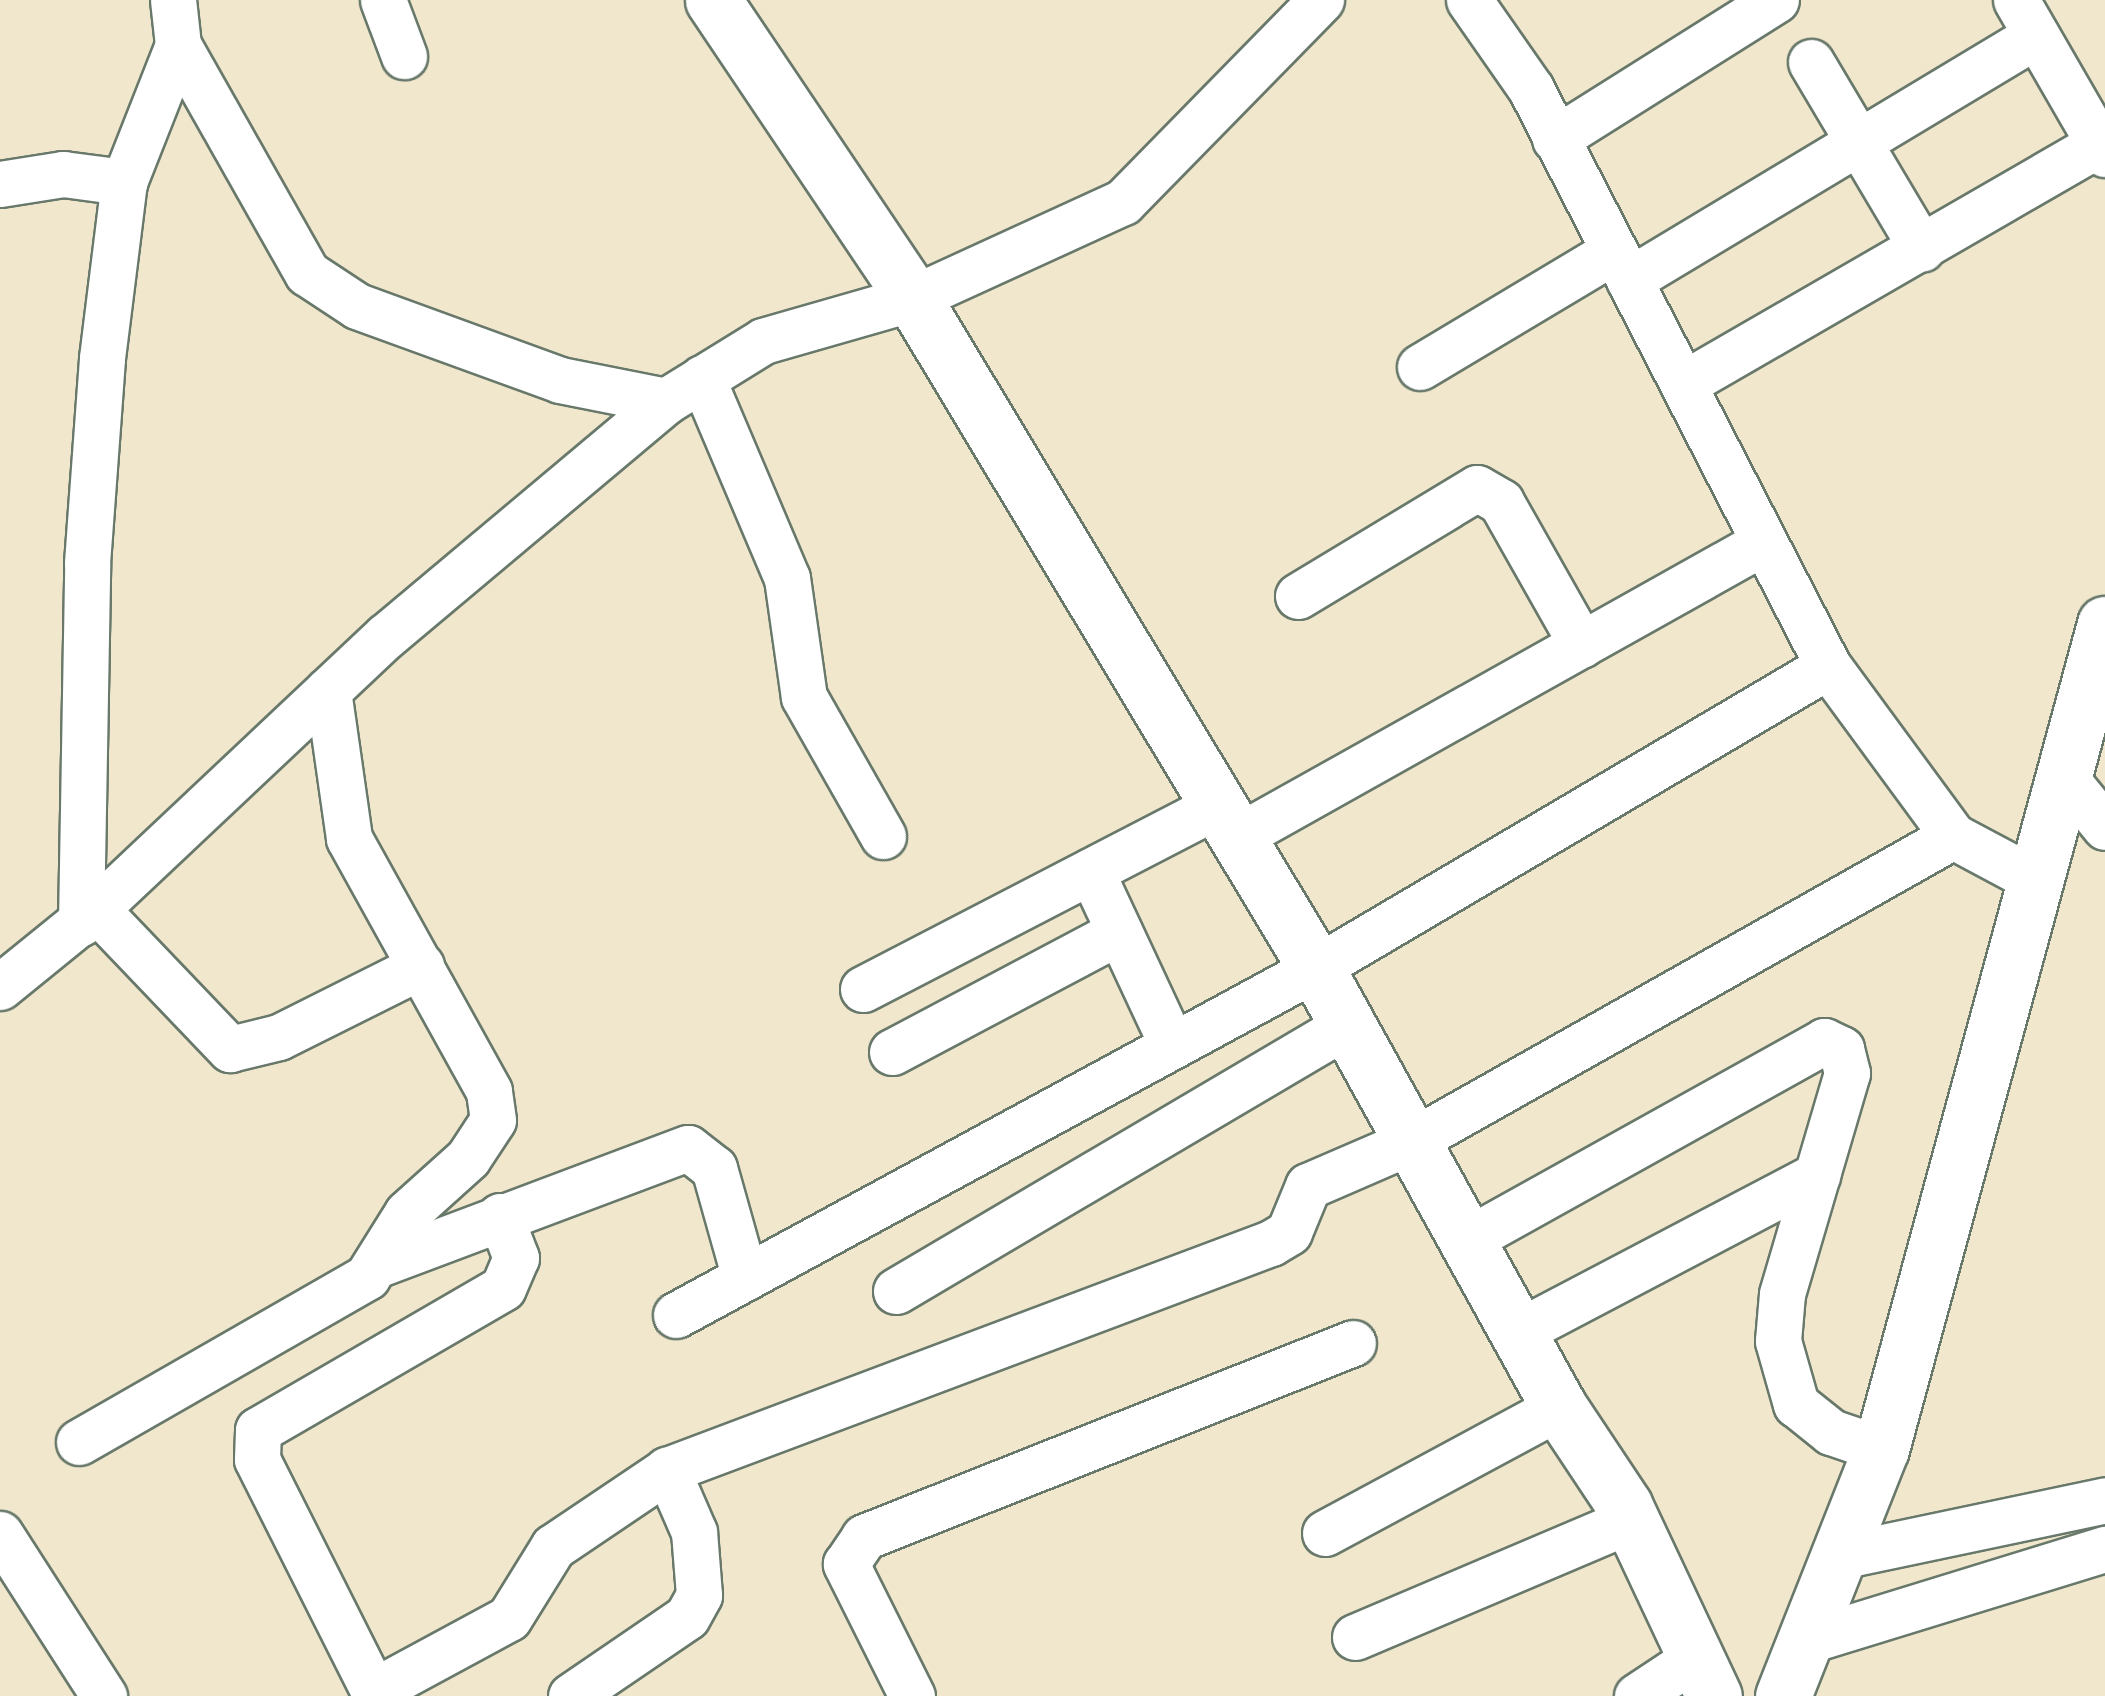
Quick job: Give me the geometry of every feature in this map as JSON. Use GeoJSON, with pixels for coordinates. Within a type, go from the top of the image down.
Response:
{"type":"FeatureCollection","features":[{"type":"Feature","properties":{"kind":"street"},"geometry":{"type":"LineString","coordinates":[[174,0],[178,46],[282,243],[334,293],[560,380],[684,390]]}},
{"type":"Feature","properties":{"kind":"street"},"geometry":{"type":"LineString","coordinates":[[383,0],[404,56]]}},
{"type":"Feature","properties":{"kind":"street"},"geometry":{"type":"LineString","coordinates":[[713,0],[913,298],[1316,968],[1559,1407],[1631,1520],[1705,1677],[1638,1696]]}},
{"type":"Feature","properties":{"kind":"street"},"geometry":{"type":"LineString","coordinates":[[0,987],[89,916],[328,690],[684,390],[763,341],[913,298],[1122,202],[1321,0]]}},
{"type":"Feature","properties":{"kind":"street"},"geometry":{"type":"LineString","coordinates":[[1469,0],[1555,139],[1828,666],[1952,836],[2039,882]]}},
{"type":"Feature","properties":{"kind":"street"},"geometry":{"type":"LineString","coordinates":[[1555,139],[1776,0]]}},
{"type":"Feature","properties":{"kind":"street"},"geometry":{"type":"LineString","coordinates":[[1420,367],[1860,144],[2026,18],[2102,149],[1683,384]]}},
{"type":"Feature","properties":{"kind":"street"},"geometry":{"type":"LineString","coordinates":[[178,46],[124,182],[87,563],[89,916],[230,1049],[279,1037],[422,966]]}},
{"type":"Feature","properties":{"kind":"street"},"geometry":{"type":"LineString","coordinates":[[1811,62],[1922,249]]}},
{"type":"Feature","properties":{"kind":"street"},"geometry":{"type":"LineString","coordinates":[[0,184],[62,174],[124,182]]}},
{"type":"Feature","properties":{"kind":"street"},"geometry":{"type":"LineString","coordinates":[[684,390],[787,578],[804,697],[882,836]]}},
{"type":"Feature","properties":{"kind":"street"},"geometry":{"type":"LineString","coordinates":[[1298,596],[1477,488],[1501,502],[1582,646]]}},
{"type":"Feature","properties":{"kind":"street"},"geometry":{"type":"LineString","coordinates":[[863,990],[1091,871],[1228,821],[1582,646],[1764,542]]}},
{"type":"Feature","properties":{"kind":"street"},"geometry":{"type":"LineString","coordinates":[[1783,1696],[1845,1555],[1881,1448],[2039,882],[2105,624]]}},
{"type":"Feature","properties":{"kind":"street"},"geometry":{"type":"LineString","coordinates":[[676,1315],[1316,968],[1828,666]]}},
{"type":"Feature","properties":{"kind":"street"},"geometry":{"type":"LineString","coordinates":[[79,1442],[343,1295],[378,1264],[407,1213],[468,1158],[492,1120],[489,1091],[349,838],[328,690]]}},
{"type":"Feature","properties":{"kind":"street"},"geometry":{"type":"LineString","coordinates":[[2066,778],[2105,827]]}},
{"type":"Feature","properties":{"kind":"street"},"geometry":{"type":"LineString","coordinates":[[500,1216],[516,1258],[503,1288],[258,1430],[257,1459],[375,1694],[508,1618],[553,1547],[667,1470],[1272,1242],[1289,1232],[1308,1186],[1412,1141],[1952,836]]}},
{"type":"Feature","properties":{"kind":"street"},"geometry":{"type":"LineString","coordinates":[[1091,871],[1172,1045]]}},
{"type":"Feature","properties":{"kind":"street"},"geometry":{"type":"LineString","coordinates":[[892,1052],[1119,932]]}},
{"type":"Feature","properties":{"kind":"street"},"geometry":{"type":"LineString","coordinates":[[896,1291],[1347,1024]]}},
{"type":"Feature","properties":{"kind":"street"},"geometry":{"type":"LineString","coordinates":[[1467,1240],[1824,1041],[1840,1049],[1847,1073],[1782,1294],[1786,1384],[1822,1426],[1881,1448]]}},
{"type":"Feature","properties":{"kind":"street"},"geometry":{"type":"LineString","coordinates":[[378,1264],[688,1148],[714,1168],[744,1278]]}},
{"type":"Feature","properties":{"kind":"street"},"geometry":{"type":"LineString","coordinates":[[1518,1332],[1817,1175]]}},
{"type":"Feature","properties":{"kind":"street"},"geometry":{"type":"LineString","coordinates":[[912,1696],[846,1564],[864,1537],[1353,1343]]}},
{"type":"Feature","properties":{"kind":"street"},"geometry":{"type":"LineString","coordinates":[[1325,1533],[1559,1407]]}},
{"type":"Feature","properties":{"kind":"street"},"geometry":{"type":"LineString","coordinates":[[571,1696],[687,1617],[699,1595],[694,1532],[667,1470]]}},
{"type":"Feature","properties":{"kind":"street"},"geometry":{"type":"LineString","coordinates":[[1845,1555],[2105,1500]]}},
{"type":"Feature","properties":{"kind":"street"},"geometry":{"type":"LineString","coordinates":[[1355,1637],[1631,1520]]}},
{"type":"Feature","properties":{"kind":"street"},"geometry":{"type":"LineString","coordinates":[[0,1534],[104,1696]]}},
{"type":"Feature","properties":{"kind":"street"},"geometry":{"type":"LineString","coordinates":[[1809,1640],[2105,1549]]}}]}
